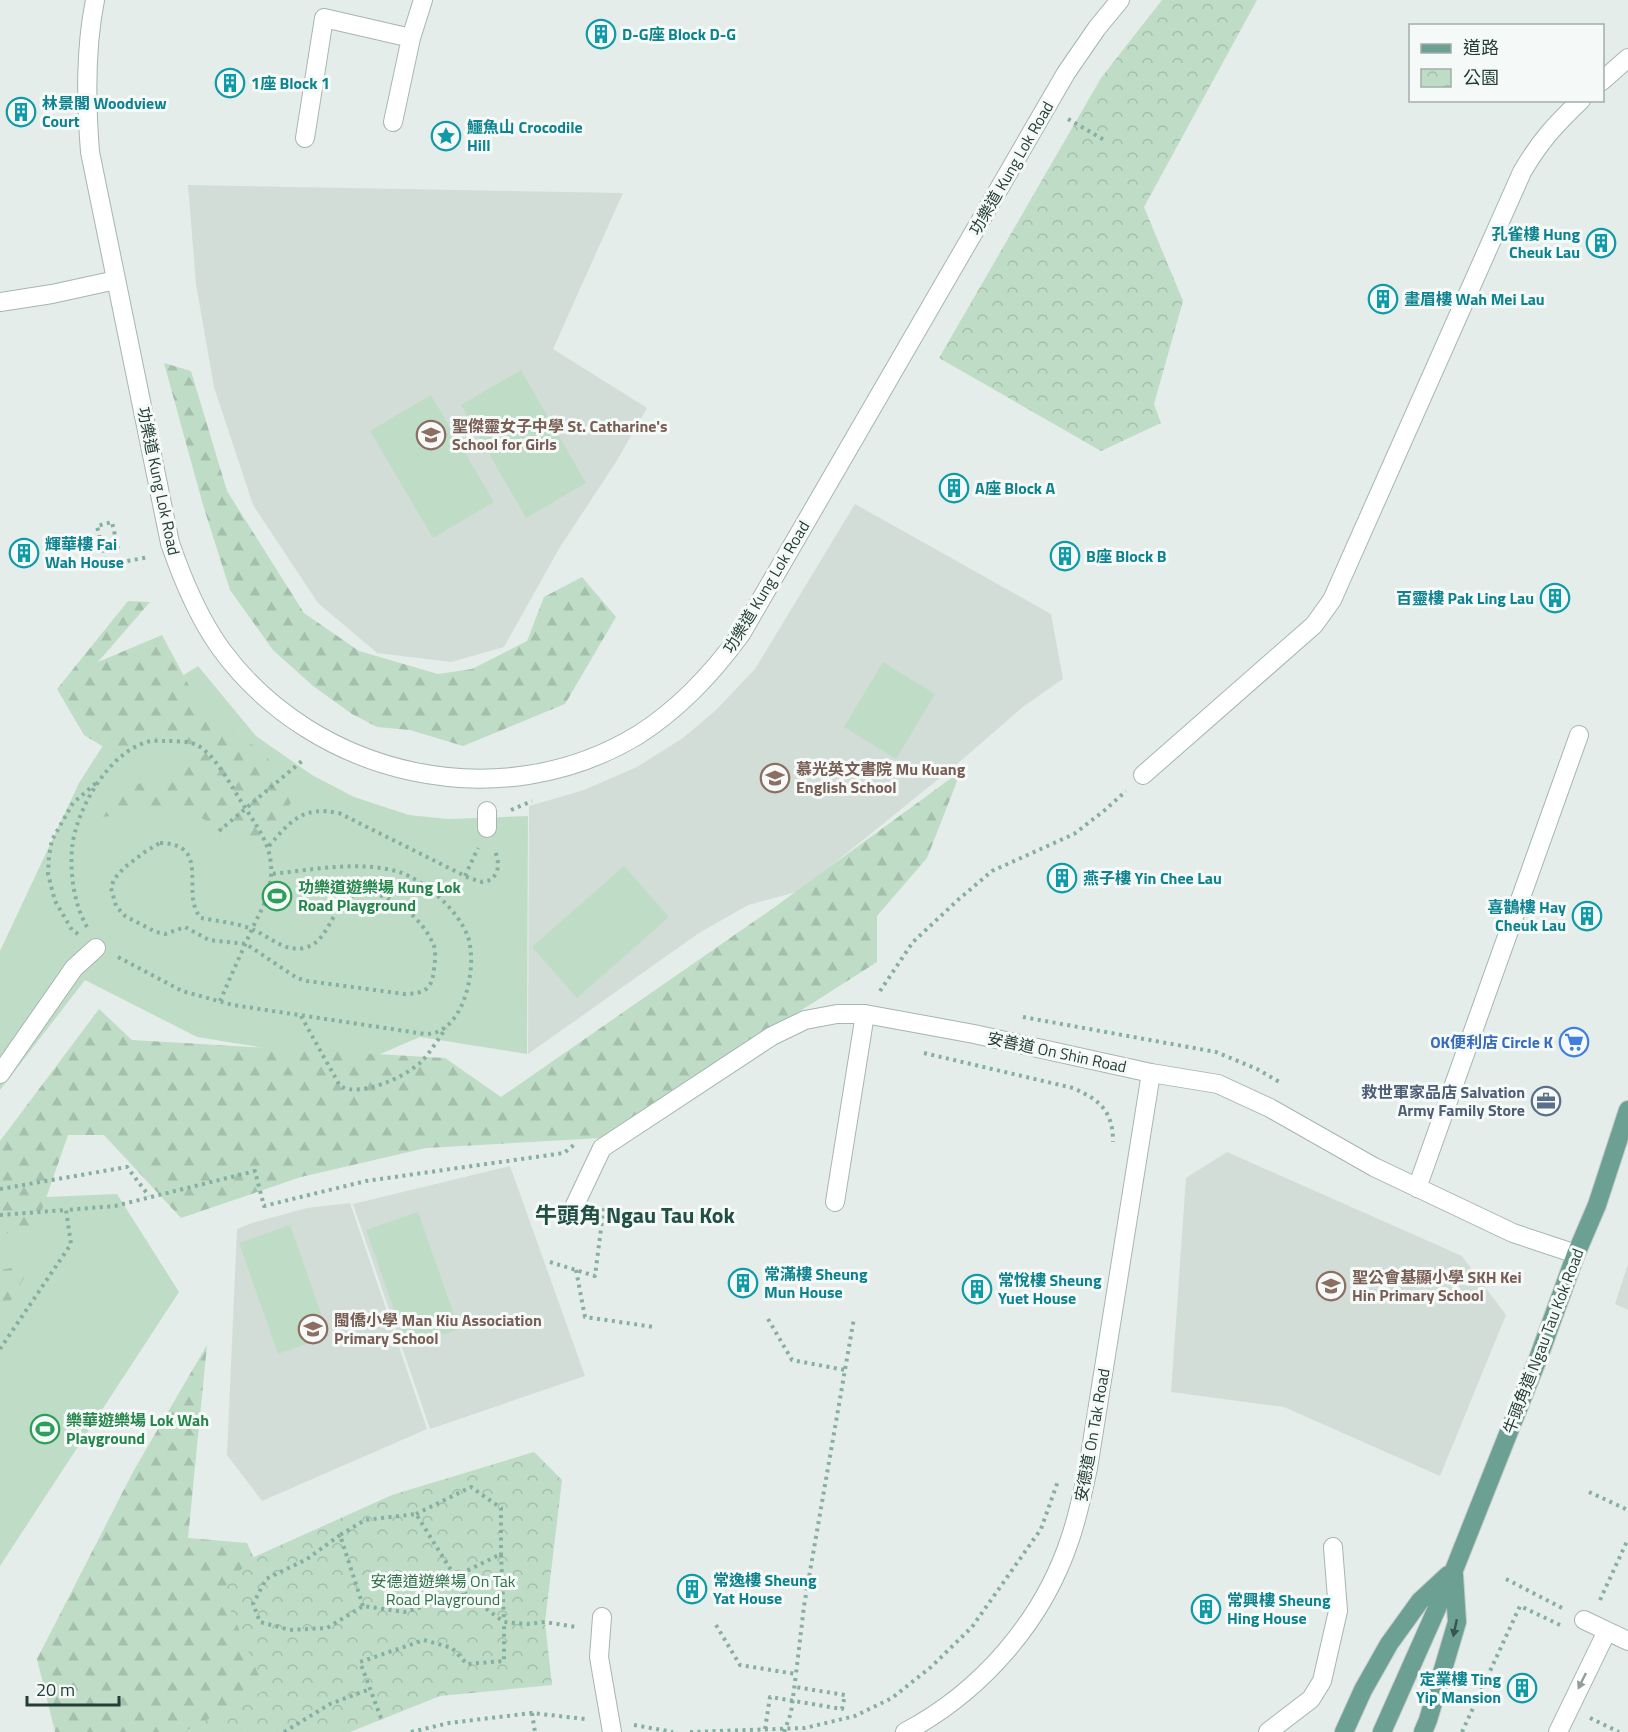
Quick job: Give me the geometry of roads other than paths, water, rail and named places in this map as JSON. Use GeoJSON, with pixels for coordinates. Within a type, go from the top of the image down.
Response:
{"type":"FeatureCollection","features":[{"type":"Feature","properties":{"kind":"main road","name":"牛頭角道 Ngau Tau Kok Road"},"geometry":{"type":"LineString","coordinates":[[1382,1732],[1454,1570],[1539,1356],[1576,1254],[1597,1205],[1628,1110]]}},
{"type":"Feature","properties":{"kind":"main road","name":"牛頭角道 Ngau Tau Kok Road"},"geometry":{"type":"LineString","coordinates":[[1344,1732],[1389,1644],[1419,1600],[1454,1570]]}},
{"type":"Feature","properties":{"kind":"main road","name":"牛頭角道 Ngau Tau Kok Road"},"geometry":{"type":"LineString","coordinates":[[1423,1732],[1457,1622],[1454,1570]]}},
{"type":"Feature","properties":{"kind":"street","name":"功樂道 Kung Lok Road"},"geometry":{"type":"LineString","coordinates":[[95,0],[86,75],[90,152],[170,543],[179,571],[200,615],[239,671],[259,692],[305,728],[330,743],[384,765],[441,777],[470,779],[518,776],[556,769],[602,753],[637,735],[683,700],[724,658],[741,634],[1066,73],[1091,36],[1120,0]]}},
{"type":"Feature","properties":{"kind":"street"},"geometry":{"type":"LineString","coordinates":[[393,122],[411,38],[423,0]]}},
{"type":"Feature","properties":{"kind":"street"},"geometry":{"type":"LineString","coordinates":[[305,138],[324,18],[411,38]]}},
{"type":"Feature","properties":{"kind":"street"},"geometry":{"type":"LineString","coordinates":[[1604,79],[1628,58]]}},
{"type":"Feature","properties":{"kind":"street"},"geometry":{"type":"LineString","coordinates":[[1143,775],[1314,625],[1332,600],[1522,172],[1537,146],[1559,120],[1579,102]]}},
{"type":"Feature","properties":{"kind":"street"},"geometry":{"type":"LineString","coordinates":[[0,302],[52,294],[116,280]]}},
{"type":"Feature","properties":{"kind":"street"},"geometry":{"type":"LineString","coordinates":[[1417,1188],[1579,735]]}},
{"type":"Feature","properties":{"kind":"street"},"geometry":{"type":"LineString","coordinates":[[0,1074],[74,968],[98,944]]}},
{"type":"Feature","properties":{"kind":"street","name":"安善道 On Shin Road"},"geometry":{"type":"LineString","coordinates":[[574,1208],[602,1148],[772,1036],[805,1020],[837,1014],[866,1014],[974,1034],[1151,1073],[1218,1084],[1270,1108],[1374,1167],[1417,1188],[1513,1233],[1576,1254]]}},
{"type":"Feature","properties":{"kind":"street"},"geometry":{"type":"LineString","coordinates":[[835,1203],[866,1014]]}},
{"type":"Feature","properties":{"kind":"street","name":"安德道 On Tak Road"},"geometry":{"type":"LineString","coordinates":[[905,1732],[949,1705],[1000,1658],[1021,1633],[1040,1604],[1070,1541],[1081,1504],[1088,1468],[1151,1073]]}},
{"type":"Feature","properties":{"kind":"street"},"geometry":{"type":"LineString","coordinates":[[1268,1732],[1311,1699],[1322,1681],[1338,1611],[1333,1546]]}},
{"type":"Feature","properties":{"kind":"street"},"geometry":{"type":"LineString","coordinates":[[602,1624],[599,1657],[611,1727]]}},
{"type":"Feature","properties":{"kind":"street"},"geometry":{"type":"LineString","coordinates":[[1576,1625],[1606,1631],[1628,1641]]}},
{"type":"Feature","properties":{"kind":"street"},"geometry":{"type":"LineString","coordinates":[[1558,1732],[1606,1631]]}},
{"type":"Feature","properties":{"kind":"place","name":"D-G座 Block D-G"},"geometry":{"type":"Point","coordinates":[601,34]}},
{"type":"Feature","properties":{"kind":"place","name":"1座 Block 1"},"geometry":{"type":"Point","coordinates":[230,83]}},
{"type":"Feature","properties":{"kind":"place","name":"林景閣 Woodview Court"},"geometry":{"type":"Point","coordinates":[21,112]}},
{"type":"Feature","properties":{"kind":"place","name":"鱷魚山 Crocodile Hill"},"geometry":{"type":"Point","coordinates":[446,136]}},
{"type":"Feature","properties":{"kind":"place","name":"孔雀樓 Hung Cheuk Lau"},"geometry":{"type":"Point","coordinates":[1601,243]}},
{"type":"Feature","properties":{"kind":"place","name":"畫眉樓 Wah Mei Lau"},"geometry":{"type":"Point","coordinates":[1383,299]}},
{"type":"Feature","properties":{"kind":"place","name":"聖傑靈女子中學 St. Catharine's School for Girls"},"geometry":{"type":"Point","coordinates":[431,435]}},
{"type":"Feature","properties":{"kind":"place","name":"A座 Block A"},"geometry":{"type":"Point","coordinates":[954,488]}},
{"type":"Feature","properties":{"kind":"place","name":"輝華樓 Fai Wah House"},"geometry":{"type":"Point","coordinates":[24,553]}},
{"type":"Feature","properties":{"kind":"place","name":"B座 Block B"},"geometry":{"type":"Point","coordinates":[1065,556]}},
{"type":"Feature","properties":{"kind":"place","name":"百靈樓 Pak Ling Lau"},"geometry":{"type":"Point","coordinates":[1555,598]}},
{"type":"Feature","properties":{"kind":"place","name":"慕光英文書院 Mu Kuang English School"},"geometry":{"type":"Point","coordinates":[775,778]}},
{"type":"Feature","properties":{"kind":"place","name":"燕子樓 Yin Chee Lau"},"geometry":{"type":"Point","coordinates":[1062,878]}},
{"type":"Feature","properties":{"kind":"place","name":"功樂道遊樂場 Kung Lok Road Playground"},"geometry":{"type":"Point","coordinates":[277,896]}},
{"type":"Feature","properties":{"kind":"place","name":"喜鵲樓 Hay Cheuk Lau"},"geometry":{"type":"Point","coordinates":[1587,916]}},
{"type":"Feature","properties":{"kind":"place","name":"OK便利店 Circle K"},"geometry":{"type":"Point","coordinates":[1574,1042]}},
{"type":"Feature","properties":{"kind":"place","name":"救世軍家品店 Salvation Army Family Store"},"geometry":{"type":"Point","coordinates":[1546,1101]}},
{"type":"Feature","properties":{"kind":"place","name":"常滿樓 Sheung Mun House"},"geometry":{"type":"Point","coordinates":[743,1283]}},
{"type":"Feature","properties":{"kind":"place","name":"聖公會基顯小學 SKH Kei Hin Primary School"},"geometry":{"type":"Point","coordinates":[1331,1286]}},
{"type":"Feature","properties":{"kind":"place","name":"常悅樓 Sheung Yuet House"},"geometry":{"type":"Point","coordinates":[977,1289]}},
{"type":"Feature","properties":{"kind":"place","name":"閩僑小學 Man Kiu Association Primary School"},"geometry":{"type":"Point","coordinates":[313,1329]}},
{"type":"Feature","properties":{"kind":"place","name":"樂華遊樂場 Lok Wah Playground"},"geometry":{"type":"Point","coordinates":[45,1429]}},
{"type":"Feature","properties":{"kind":"place","name":"常逸樓 Sheung Yat House"},"geometry":{"type":"Point","coordinates":[692,1589]}},
{"type":"Feature","properties":{"kind":"place","name":"常興樓 Sheung Hing House"},"geometry":{"type":"Point","coordinates":[1206,1609]}},
{"type":"Feature","properties":{"kind":"place","name":"定業樓 Ting Yip Mansion"},"geometry":{"type":"Point","coordinates":[1522,1688]}},
{"type":"Feature","properties":{"kind":"district","name":"牛頭角 Ngau Tau Kok"},"geometry":{"type":"Point","coordinates":[635,1215]}},
{"type":"Feature","properties":{"kind":"park label","name":"安德道遊樂場 On Tak Road Playground"},"geometry":{"type":"Point","coordinates":[443,1590]}}]}
